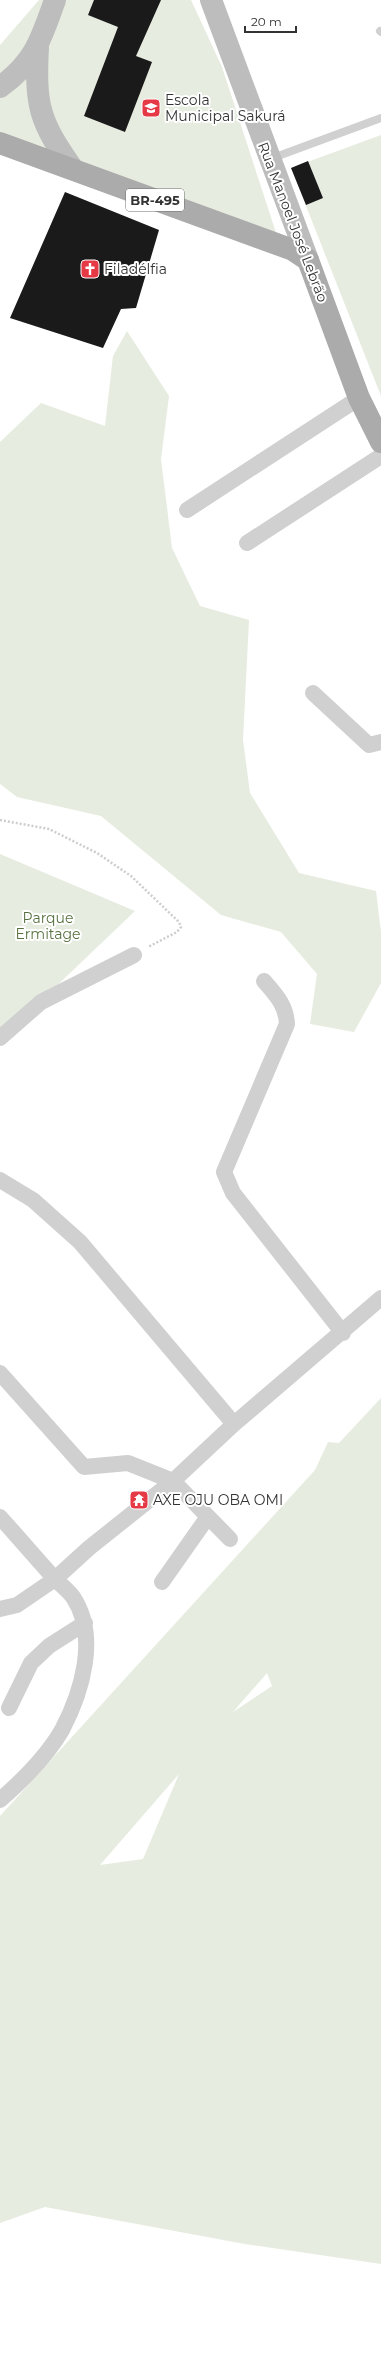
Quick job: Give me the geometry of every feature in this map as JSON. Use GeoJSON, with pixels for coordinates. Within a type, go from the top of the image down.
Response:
{"type":"FeatureCollection","features":[{"type":"Feature","properties":{"kind":"main road","name":"BR-495"},"geometry":{"type":"LineString","coordinates":[[0,143],[293,250],[308,260]]}},
{"type":"Feature","properties":{"kind":"main road","name":"Rua Manoel José Lebrão"},"geometry":{"type":"LineString","coordinates":[[308,260],[359,398],[381,442]]}},
{"type":"Feature","properties":{"kind":"street"},"geometry":{"type":"LineString","coordinates":[[0,87],[16,76],[38,47],[55,0]]}},
{"type":"Feature","properties":{"kind":"street","name":"Rua Manoel José Lebrão"},"geometry":{"type":"LineString","coordinates":[[211,0],[269,159],[308,260]]}},
{"type":"Feature","properties":{"kind":"street"},"geometry":{"type":"LineString","coordinates":[[38,47],[37,98],[51,137],[73,169]]}},
{"type":"Feature","properties":{"kind":"street"},"geometry":{"type":"LineString","coordinates":[[187,510],[359,398]]}},
{"type":"Feature","properties":{"kind":"street"},"geometry":{"type":"LineString","coordinates":[[247,543],[381,456]]}},
{"type":"Feature","properties":{"kind":"street"},"geometry":{"type":"LineString","coordinates":[[313,693],[369,745],[381,742]]}},
{"type":"Feature","properties":{"kind":"street"},"geometry":{"type":"LineString","coordinates":[[0,1038],[41,1002],[134,955]]}},
{"type":"Feature","properties":{"kind":"street"},"geometry":{"type":"LineString","coordinates":[[264,981],[281,1000],[287,1012],[287,1024],[224,1172],[233,1193],[343,1333]]}},
{"type":"Feature","properties":{"kind":"street"},"geometry":{"type":"LineString","coordinates":[[0,1180],[33,1200],[80,1242],[234,1424]]}},
{"type":"Feature","properties":{"kind":"street"},"geometry":{"type":"LineString","coordinates":[[0,1609],[17,1605],[55,1579],[89,1548],[173,1481],[234,1424],[343,1333],[381,1298]]}},
{"type":"Feature","properties":{"kind":"street"},"geometry":{"type":"LineString","coordinates":[[0,1373],[84,1467],[128,1464],[173,1481],[207,1518],[230,1539]]}},
{"type":"Feature","properties":{"kind":"street"},"geometry":{"type":"LineString","coordinates":[[0,1517],[55,1579],[74,1598],[85,1623],[87,1638],[82,1676],[74,1703],[61,1730],[37,1764],[0,1800]]}},
{"type":"Feature","properties":{"kind":"street"},"geometry":{"type":"LineString","coordinates":[[162,1582],[207,1518]]}},
{"type":"Feature","properties":{"kind":"street"},"geometry":{"type":"LineString","coordinates":[[8,1708],[31,1662],[49,1646],[85,1623]]}},
{"type":"Feature","properties":{"kind":"lane"},"geometry":{"type":"LineString","coordinates":[[269,159],[381,118]]}},
{"type":"Feature","properties":{"kind":"path"},"geometry":{"type":"LineString","coordinates":[[0,820],[49,829],[97,853],[131,876],[179,922],[181,927],[177,932],[134,955]]}},
{"type":"Feature","properties":{"kind":"green space","name":"Escola Municipal Sakurá"},"geometry":{"type":"Polygon","coordinates":[[[39,0],[191,0],[222,67],[280,245],[0,153],[0,45],[39,0]]]}},
{"type":"Feature","properties":{"kind":"green space"},"geometry":{"type":"Polygon","coordinates":[[[381,135],[381,396],[291,168],[381,135]]]}},
{"type":"Feature","properties":{"kind":"green space"},"geometry":{"type":"Polygon","coordinates":[[[127,331],[169,396],[161,459],[172,548],[200,606],[249,620],[243,740],[250,793],[299,873],[376,891],[381,932],[381,983],[354,1032],[310,1024],[317,974],[281,932],[221,915],[101,816],[17,797],[0,784],[0,442],[41,403],[105,426],[113,356],[127,331]]]}},
{"type":"Feature","properties":{"kind":"green space","name":"Parque Ermitage"},"geometry":{"type":"Polygon","coordinates":[[[0,854],[135,911],[0,1040],[0,854]]]}},
{"type":"Feature","properties":{"kind":"green space"},"geometry":{"type":"Polygon","coordinates":[[[381,1398],[381,2264],[245,2244],[45,2207],[0,2223],[0,1816],[315,1470],[328,1442],[339,1443],[381,1398]],[[267,1673],[233,1712],[272,1686],[267,1673]],[[179,1774],[100,1865],[143,1859],[179,1774]]]}},
{"type":"Feature","properties":{"kind":"building"},"geometry":{"type":"Polygon","coordinates":[[[94,0],[161,0],[136,56],[152,62],[125,132],[84,116],[118,27],[88,15],[94,0]]]}},
{"type":"Feature","properties":{"kind":"building"},"geometry":{"type":"Polygon","coordinates":[[[308,161],[323,198],[306,205],[291,168],[308,161]]]}},
{"type":"Feature","properties":{"kind":"building","name":"Filadélfia"},"geometry":{"type":"Polygon","coordinates":[[[65,192],[159,230],[136,308],[121,309],[103,348],[10,318],[65,192]]]}},
{"type":"Feature","properties":{"kind":"place","name":"Escola Municipal Sakurá"},"geometry":{"type":"Point","coordinates":[151,108]}},
{"type":"Feature","properties":{"kind":"place","name":"Filadélfia"},"geometry":{"type":"Point","coordinates":[90,269]}},
{"type":"Feature","properties":{"kind":"place","name":"AXE OJU OBA OMI"},"geometry":{"type":"Point","coordinates":[139,1500]}}]}
